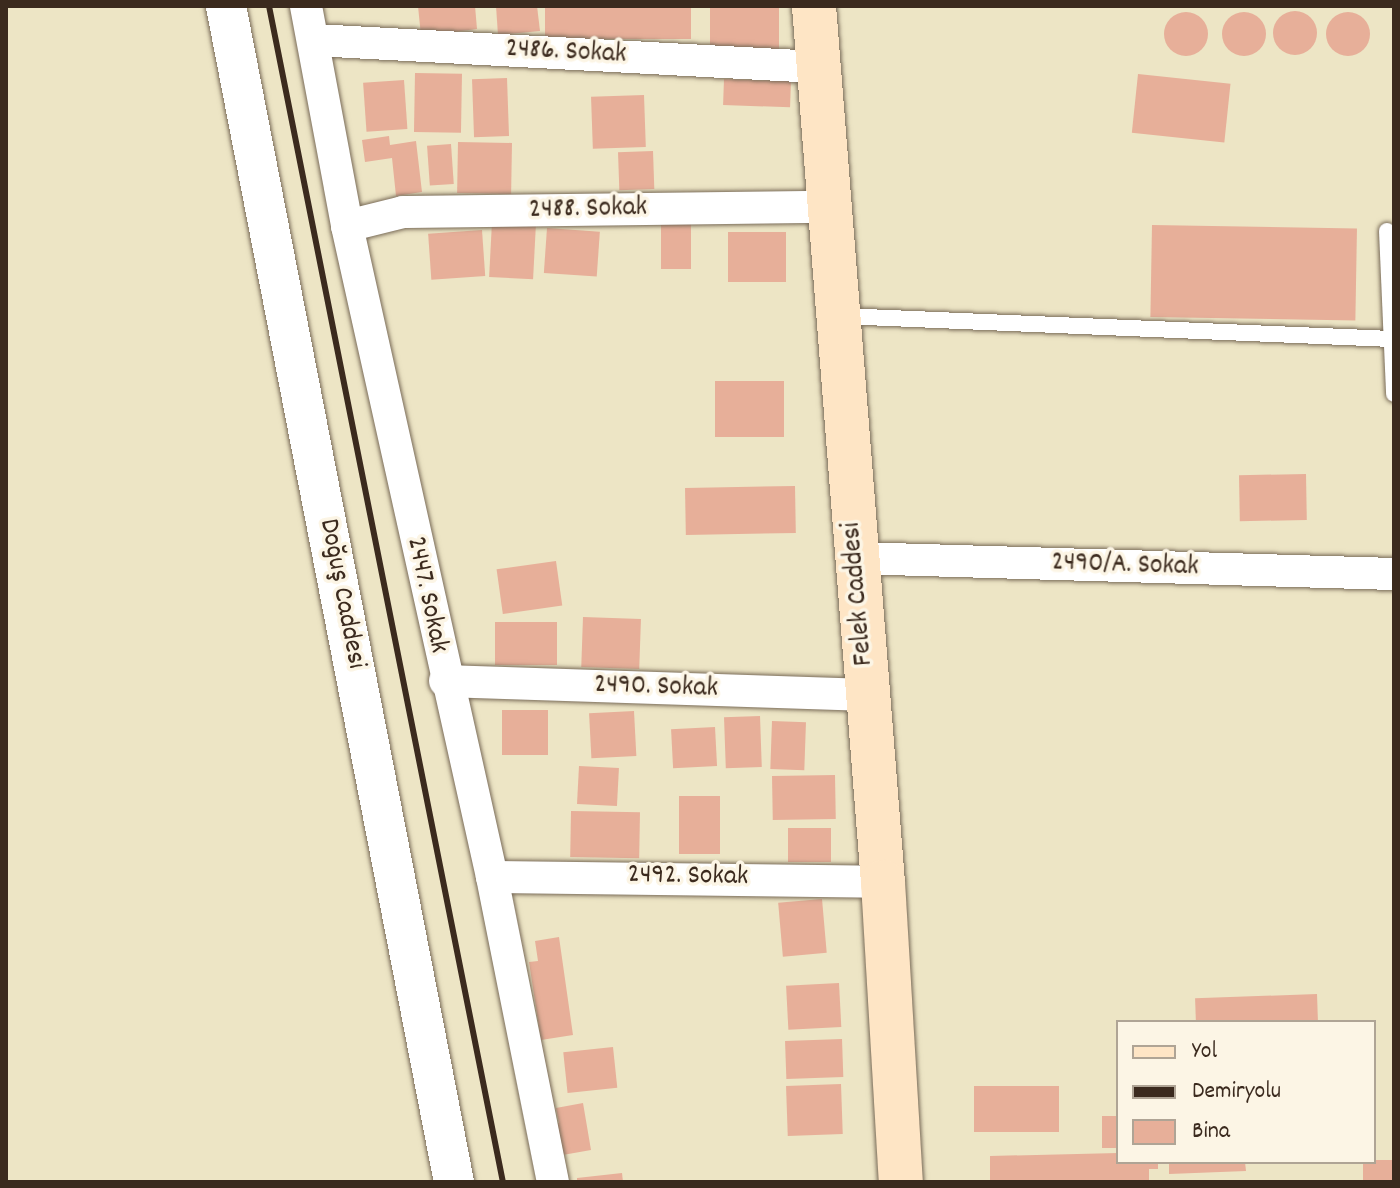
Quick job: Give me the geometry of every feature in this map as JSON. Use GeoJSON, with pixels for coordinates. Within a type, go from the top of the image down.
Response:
{"type":"FeatureCollection","features":[{"type":"Feature","properties":{"kind":"main road","name":"Felek Caddesi"},"geometry":{"type":"LineString","coordinates":[[814,6],[841,316],[855,558],[883,882],[901,1182]]}},
{"type":"Feature","properties":{"kind":"street","name":"Doğuş Caddesi"},"geometry":{"type":"LineString","coordinates":[[226,6],[454,1182]]}},
{"type":"Feature","properties":{"kind":"street","name":"2447. Sokak"},"geometry":{"type":"LineString","coordinates":[[306,6],[347,226],[445,681],[492,877],[553,1182]]}},
{"type":"Feature","properties":{"kind":"street","name":"2486. Sokak"},"geometry":{"type":"LineString","coordinates":[[314,40],[818,67]]}},
{"type":"Feature","properties":{"kind":"street","name":"2488. Sokak"},"geometry":{"type":"LineString","coordinates":[[347,226],[403,212],[830,207]]}},
{"type":"Feature","properties":{"kind":"street","name":"2490/A. Sokak"},"geometry":{"type":"LineString","coordinates":[[855,558],[1394,574]]}},
{"type":"Feature","properties":{"kind":"street","name":"2490. Sokak"},"geometry":{"type":"LineString","coordinates":[[445,681],[868,695]]}},
{"type":"Feature","properties":{"kind":"street","name":"2492. Sokak"},"geometry":{"type":"LineString","coordinates":[[492,877],[883,882]]}},
{"type":"Feature","properties":{"kind":"lane"},"geometry":{"type":"LineString","coordinates":[[1387,231],[1394,394]]}},
{"type":"Feature","properties":{"kind":"lane"},"geometry":{"type":"LineString","coordinates":[[841,316],[1392,339]]}},
{"type":"Feature","properties":{"kind":"building"},"geometry":{"type":"Polygon","coordinates":[[[418,6],[475,6],[477,29],[421,36],[418,6]]]}},
{"type":"Feature","properties":{"kind":"building"},"geometry":{"type":"Polygon","coordinates":[[[496,6],[537,6],[540,31],[498,35],[496,6]]]}},
{"type":"Feature","properties":{"kind":"building"},"geometry":{"type":"Polygon","coordinates":[[[545,6],[691,6],[691,39],[545,39],[545,6]]]}},
{"type":"Feature","properties":{"kind":"building"},"geometry":{"type":"Polygon","coordinates":[[[710,6],[779,6],[779,52],[710,52],[710,6]]]}},
{"type":"Feature","properties":{"kind":"building"},"geometry":{"type":"Polygon","coordinates":[[[1295,11],[1310,18],[1317,33],[1310,48],[1295,55],[1280,48],[1273,33],[1280,18],[1295,11]]]}},
{"type":"Feature","properties":{"kind":"building"},"geometry":{"type":"Polygon","coordinates":[[[1186,12],[1201,19],[1208,34],[1201,49],[1186,56],[1171,49],[1164,34],[1171,19],[1186,12]]]}},
{"type":"Feature","properties":{"kind":"building"},"geometry":{"type":"Polygon","coordinates":[[[1244,12],[1259,19],[1266,34],[1259,49],[1244,56],[1229,49],[1222,34],[1229,19],[1244,12]]]}},
{"type":"Feature","properties":{"kind":"building"},"geometry":{"type":"Polygon","coordinates":[[[1348,12],[1363,19],[1370,34],[1363,49],[1348,56],[1333,49],[1326,34],[1333,19],[1348,12]]]}},
{"type":"Feature","properties":{"kind":"building"},"geometry":{"type":"Polygon","coordinates":[[[415,73],[462,74],[461,133],[414,132],[415,73]]]}},
{"type":"Feature","properties":{"kind":"building"},"geometry":{"type":"Polygon","coordinates":[[[1138,74],[1230,84],[1224,142],[1132,133],[1138,74]]]}},
{"type":"Feature","properties":{"kind":"building"},"geometry":{"type":"Polygon","coordinates":[[[507,78],[509,136],[474,137],[472,79],[507,78]]]}},
{"type":"Feature","properties":{"kind":"building"},"geometry":{"type":"Polygon","coordinates":[[[724,79],[791,81],[790,107],[723,105],[724,79]]]}},
{"type":"Feature","properties":{"kind":"building"},"geometry":{"type":"Polygon","coordinates":[[[404,80],[407,129],[367,132],[363,83],[404,80]]]}},
{"type":"Feature","properties":{"kind":"building"},"geometry":{"type":"Polygon","coordinates":[[[644,95],[646,147],[593,149],[591,97],[644,95]]]}},
{"type":"Feature","properties":{"kind":"building"},"geometry":{"type":"Polygon","coordinates":[[[389,136],[390,145],[416,141],[422,192],[396,196],[392,158],[365,162],[362,140],[389,136]]]}},
{"type":"Feature","properties":{"kind":"building"},"geometry":{"type":"Polygon","coordinates":[[[458,142],[512,143],[511,194],[457,193],[458,142]]]}},
{"type":"Feature","properties":{"kind":"building"},"geometry":{"type":"Polygon","coordinates":[[[451,144],[454,184],[430,186],[427,146],[451,144]]]}},
{"type":"Feature","properties":{"kind":"building"},"geometry":{"type":"Polygon","coordinates":[[[653,151],[654,189],[619,190],[618,152],[653,151]]]}},
{"type":"Feature","properties":{"kind":"building"},"geometry":{"type":"Polygon","coordinates":[[[661,221],[691,221],[691,269],[661,269],[661,221]]]}},
{"type":"Feature","properties":{"kind":"building"},"geometry":{"type":"Polygon","coordinates":[[[492,222],[536,224],[533,279],[489,277],[492,222]]]}},
{"type":"Feature","properties":{"kind":"building"},"geometry":{"type":"Polygon","coordinates":[[[1152,225],[1357,229],[1355,321],[1150,317],[1152,225]]]}},
{"type":"Feature","properties":{"kind":"building"},"geometry":{"type":"Polygon","coordinates":[[[547,228],[600,232],[597,277],[544,273],[547,228]]]}},
{"type":"Feature","properties":{"kind":"building"},"geometry":{"type":"Polygon","coordinates":[[[482,230],[485,276],[431,280],[428,234],[482,230]]]}},
{"type":"Feature","properties":{"kind":"building"},"geometry":{"type":"Polygon","coordinates":[[[728,232],[786,232],[786,282],[728,282],[728,232]]]}},
{"type":"Feature","properties":{"kind":"building"},"geometry":{"type":"Polygon","coordinates":[[[715,381],[784,381],[784,437],[715,437],[715,381]]]}},
{"type":"Feature","properties":{"kind":"building"},"geometry":{"type":"Polygon","coordinates":[[[1306,474],[1307,520],[1240,521],[1239,475],[1306,474]]]}},
{"type":"Feature","properties":{"kind":"building"},"geometry":{"type":"Polygon","coordinates":[[[795,486],[796,533],[686,535],[685,488],[795,486]]]}},
{"type":"Feature","properties":{"kind":"building"},"geometry":{"type":"Polygon","coordinates":[[[556,561],[562,606],[503,614],[497,569],[556,561]]]}},
{"type":"Feature","properties":{"kind":"building"},"geometry":{"type":"Polygon","coordinates":[[[583,617],[641,619],[639,669],[581,667],[583,617]]]}},
{"type":"Feature","properties":{"kind":"building"},"geometry":{"type":"Polygon","coordinates":[[[495,622],[557,622],[557,665],[495,665],[495,622]]]}},
{"type":"Feature","properties":{"kind":"building"},"geometry":{"type":"Polygon","coordinates":[[[502,710],[548,710],[548,755],[502,755],[502,710]]]}},
{"type":"Feature","properties":{"kind":"building"},"geometry":{"type":"Polygon","coordinates":[[[634,711],[636,756],[591,758],[589,713],[634,711]]]}},
{"type":"Feature","properties":{"kind":"building"},"geometry":{"type":"Polygon","coordinates":[[[760,716],[762,767],[726,768],[724,717],[760,716]]]}},
{"type":"Feature","properties":{"kind":"building"},"geometry":{"type":"Polygon","coordinates":[[[772,721],[806,722],[804,770],[770,769],[772,721]]]}},
{"type":"Feature","properties":{"kind":"building"},"geometry":{"type":"Polygon","coordinates":[[[715,727],[717,766],[673,768],[671,729],[715,727]]]}},
{"type":"Feature","properties":{"kind":"building"},"geometry":{"type":"Polygon","coordinates":[[[579,766],[619,768],[617,806],[577,804],[579,766]]]}},
{"type":"Feature","properties":{"kind":"building"},"geometry":{"type":"Polygon","coordinates":[[[835,775],[836,819],[773,820],[772,776],[835,775]]]}},
{"type":"Feature","properties":{"kind":"building"},"geometry":{"type":"Polygon","coordinates":[[[679,796],[720,796],[720,854],[679,854],[679,796]]]}},
{"type":"Feature","properties":{"kind":"building"},"geometry":{"type":"Polygon","coordinates":[[[571,811],[640,812],[639,858],[570,857],[571,811]]]}},
{"type":"Feature","properties":{"kind":"building"},"geometry":{"type":"Polygon","coordinates":[[[788,828],[831,828],[831,862],[788,862],[788,828]]]}},
{"type":"Feature","properties":{"kind":"building"},"geometry":{"type":"Polygon","coordinates":[[[822,899],[827,953],[783,957],[778,903],[822,899]]]}},
{"type":"Feature","properties":{"kind":"building"},"geometry":{"type":"Polygon","coordinates":[[[559,937],[573,1035],[541,1040],[529,962],[538,961],[535,941],[559,937]]]}},
{"type":"Feature","properties":{"kind":"building"},"geometry":{"type":"Polygon","coordinates":[[[839,983],[841,1027],[788,1030],[786,986],[839,983]]]}},
{"type":"Feature","properties":{"kind":"building"},"geometry":{"type":"Polygon","coordinates":[[[1317,994],[1318,1020],[1196,1020],[1195,998],[1317,994]]]}},
{"type":"Feature","properties":{"kind":"building"},"geometry":{"type":"Polygon","coordinates":[[[842,1039],[843,1077],[786,1079],[785,1041],[842,1039]]]}},
{"type":"Feature","properties":{"kind":"building"},"geometry":{"type":"Polygon","coordinates":[[[613,1047],[617,1088],[568,1093],[563,1052],[613,1047]]]}},
{"type":"Feature","properties":{"kind":"building"},"geometry":{"type":"Polygon","coordinates":[[[841,1084],[843,1134],[788,1136],[786,1086],[841,1084]]]}},
{"type":"Feature","properties":{"kind":"building"},"geometry":{"type":"Polygon","coordinates":[[[974,1086],[1059,1086],[1059,1132],[974,1132],[974,1086]]]}},
{"type":"Feature","properties":{"kind":"building"},"geometry":{"type":"Polygon","coordinates":[[[583,1103],[591,1150],[557,1156],[551,1124],[559,1123],[556,1108],[583,1103]]]}},
{"type":"Feature","properties":{"kind":"building"},"geometry":{"type":"Polygon","coordinates":[[[1102,1116],[1116,1116],[1116,1148],[1102,1148],[1102,1116]]]}},
{"type":"Feature","properties":{"kind":"building"},"geometry":{"type":"Polygon","coordinates":[[[1116,1153],[1116,1164],[1158,1164],[1158,1169],[1149,1169],[1149,1182],[990,1182],[990,1156],[1116,1153]]]}},
{"type":"Feature","properties":{"kind":"building"},"geometry":{"type":"Polygon","coordinates":[[[1376,1160],[1394,1160],[1394,1182],[1363,1182],[1363,1164],[1376,1164],[1376,1160]]]}},
{"type":"Feature","properties":{"kind":"building"},"geometry":{"type":"Polygon","coordinates":[[[1169,1164],[1245,1164],[1246,1171],[1169,1174],[1169,1164]]]}},
{"type":"Feature","properties":{"kind":"building"},"geometry":{"type":"Polygon","coordinates":[[[622,1173],[623,1182],[577,1182],[577,1178],[622,1173]]]}},
{"type":"Feature","properties":{"kind":"railway"},"geometry":{"type":"LineString","coordinates":[[269,6],[503,1182]]}}]}
